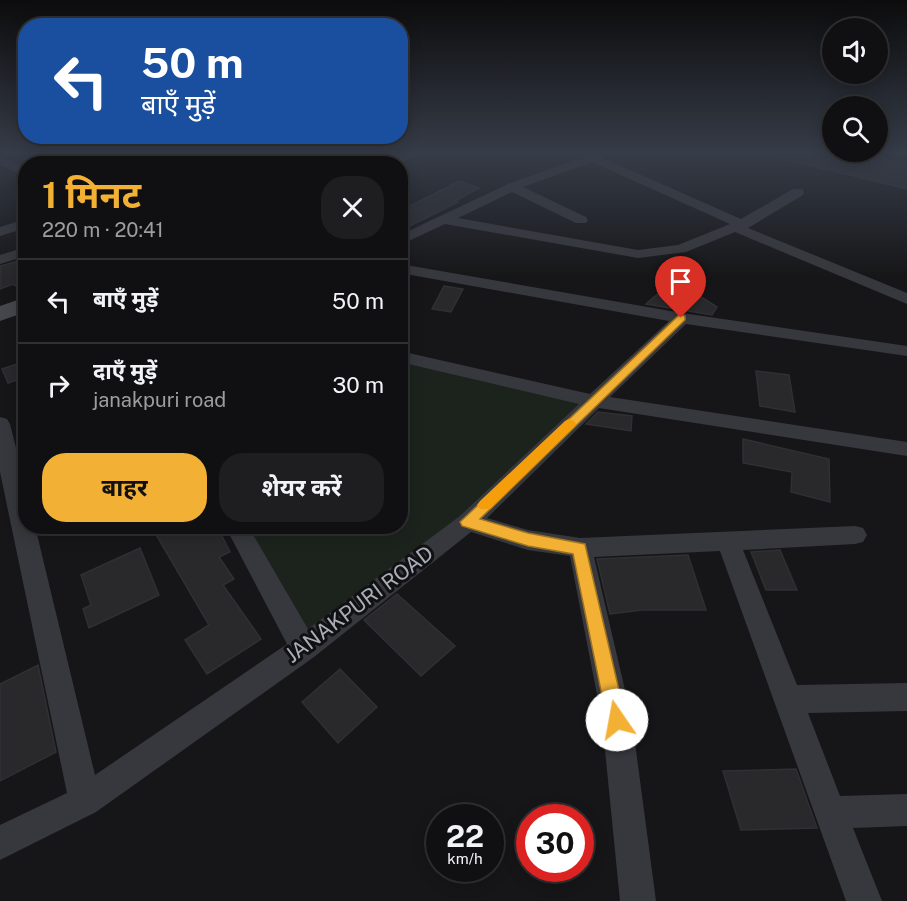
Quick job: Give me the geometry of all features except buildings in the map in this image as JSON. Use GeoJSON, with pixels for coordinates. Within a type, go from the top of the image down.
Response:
{"type":"FeatureCollection","features":[{"type":"Feature","properties":{"kind":"street"},"geometry":{"type":"LineString","coordinates":[[408,237],[497,194]]}},
{"type":"Feature","properties":{"kind":"street"},"geometry":{"type":"LineString","coordinates":[[527,194],[581,220]]}},
{"type":"Feature","properties":{"kind":"street"},"geometry":{"type":"LineString","coordinates":[[670,194],[907,299]]}},
{"type":"Feature","properties":{"kind":"street"},"geometry":{"type":"LineString","coordinates":[[444,220],[638,254],[668,253],[740,226],[795,194]]}},
{"type":"Feature","properties":{"kind":"street"},"geometry":{"type":"LineString","coordinates":[[0,232],[18,226]]}},
{"type":"Feature","properties":{"kind":"street"},"geometry":{"type":"LineString","coordinates":[[0,260],[18,254]]}},
{"type":"Feature","properties":{"kind":"street"},"geometry":{"type":"LineString","coordinates":[[408,269],[681,318],[907,351]]}},
{"type":"Feature","properties":{"kind":"street"},"geometry":{"type":"LineString","coordinates":[[0,314],[18,307]]}},
{"type":"Feature","properties":{"kind":"street","name":"JANAKPURI ROAD"},"geometry":{"type":"LineString","coordinates":[[0,843],[85,801],[304,648],[468,522],[681,318]]}},
{"type":"Feature","properties":{"kind":"street"},"geometry":{"type":"LineString","coordinates":[[408,358],[592,401],[907,449]]}},
{"type":"Feature","properties":{"kind":"street"},"geometry":{"type":"LineString","coordinates":[[0,424],[18,504]]}},
{"type":"Feature","properties":{"kind":"street"},"geometry":{"type":"LineString","coordinates":[[468,522],[528,540],[579,548],[855,535]]}},
{"type":"Feature","properties":{"kind":"street"},"geometry":{"type":"LineString","coordinates":[[25,534],[85,801]]}},
{"type":"Feature","properties":{"kind":"street"},"geometry":{"type":"LineString","coordinates":[[240,534],[304,648]]}},
{"type":"Feature","properties":{"kind":"street"},"geometry":{"type":"LineString","coordinates":[[728,541],[864,901]]}},
{"type":"Feature","properties":{"kind":"street"},"geometry":{"type":"LineString","coordinates":[[579,548],[617,720],[638,901]]}},
{"type":"Feature","properties":{"kind":"street"},"geometry":{"type":"LineString","coordinates":[[786,699],[907,697]]}},
{"type":"Feature","properties":{"kind":"street"},"geometry":{"type":"LineString","coordinates":[[829,813],[907,810]]}},
{"type":"Feature","properties":{"kind":"shaded area"},"geometry":{"type":"Polygon","coordinates":[[[408,358],[592,401],[468,522],[304,648],[240,534],[408,534],[408,358]]]}},
{"type":"Feature","properties":{"kind":"slow traffic"},"geometry":{"type":"LineString","coordinates":[[485,505],[569,424]]}},
{"type":"Feature","properties":{"kind":"route"},"geometry":{"type":"LineString","coordinates":[[617,720],[579,548],[528,540],[468,522],[681,318]]}}]}
